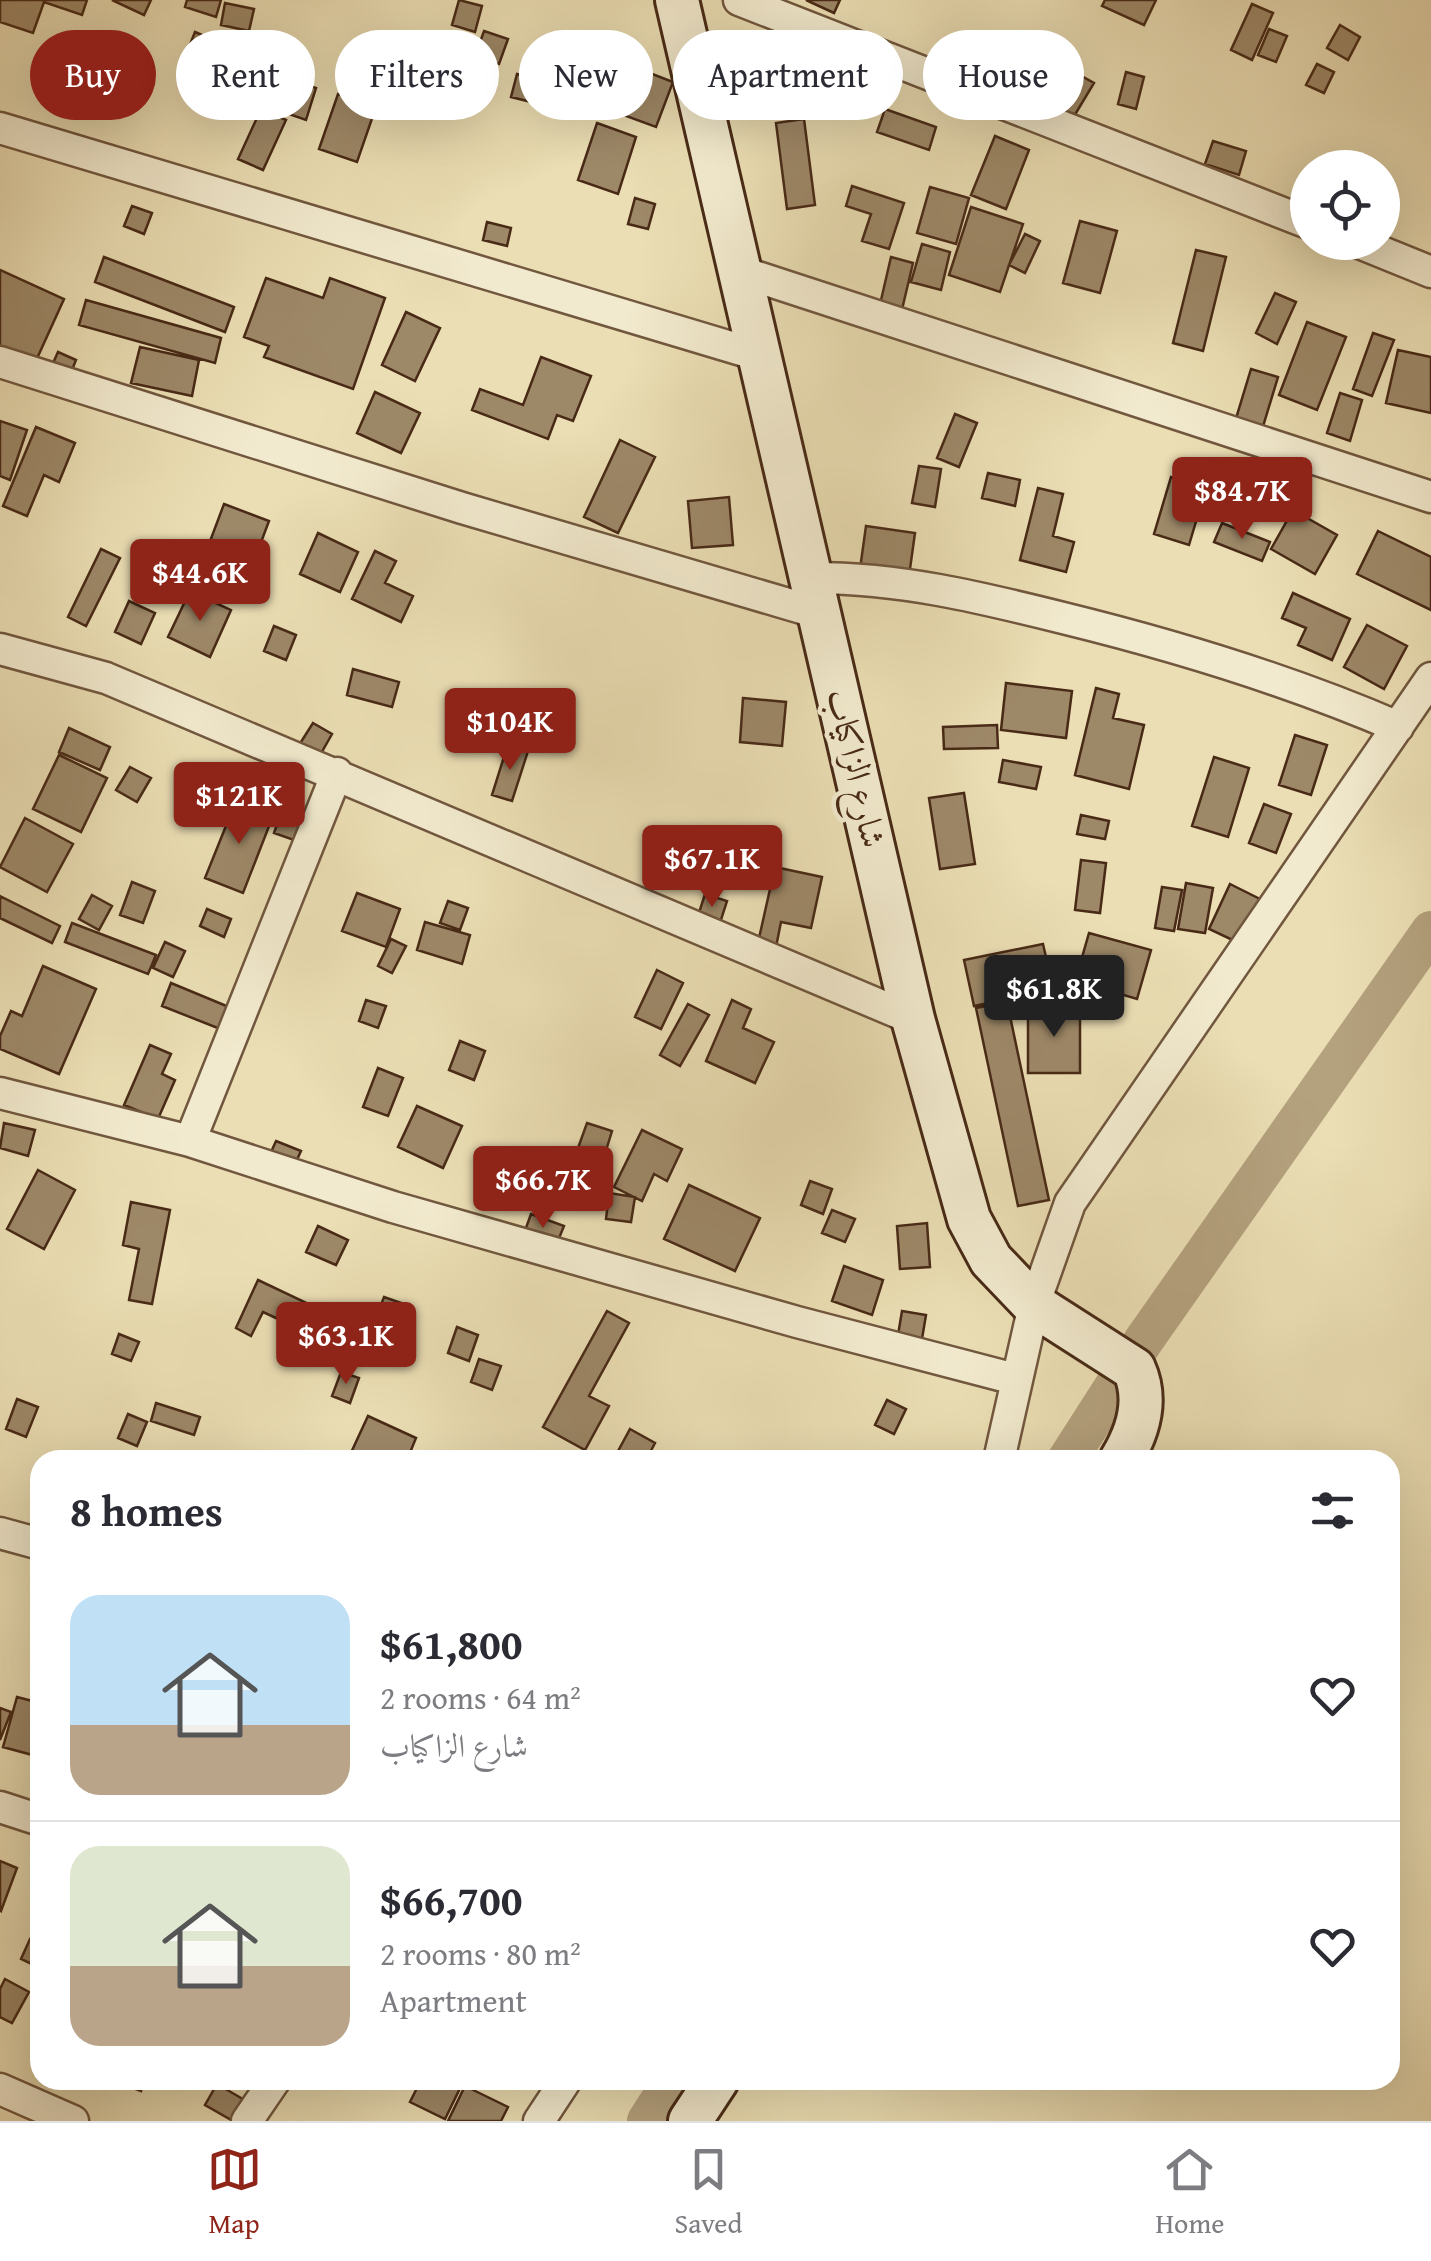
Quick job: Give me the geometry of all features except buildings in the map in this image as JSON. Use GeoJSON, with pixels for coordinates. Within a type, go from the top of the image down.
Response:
{"type":"FeatureCollection","features":[{"type":"Feature","properties":{"kind":"street","name":"شارع الزاكياب"},"geometry":{"type":"LineString","coordinates":[[678,0],[913,1019],[969,1219],[992,1260],[1034,1305],[1134,1369],[1142,1403],[1127,1450]]}},
{"type":"Feature","properties":{"kind":"street"},"geometry":{"type":"LineString","coordinates":[[739,0],[1290,216]]}},
{"type":"Feature","properties":{"kind":"street"},"geometry":{"type":"LineString","coordinates":[[0,128],[760,356]]}},
{"type":"Feature","properties":{"kind":"street"},"geometry":{"type":"LineString","coordinates":[[1400,259],[1431,272]]}},
{"type":"Feature","properties":{"kind":"street"},"geometry":{"type":"LineString","coordinates":[[742,272],[1431,497]]}},
{"type":"Feature","properties":{"kind":"street"},"geometry":{"type":"LineString","coordinates":[[0,362],[462,508],[818,596],[880,578],[924,585],[1133,635],[1282,682],[1398,727]]}},
{"type":"Feature","properties":{"kind":"street"},"geometry":{"type":"LineString","coordinates":[[0,649],[106,678],[913,1019]]}},
{"type":"Feature","properties":{"kind":"street"},"geometry":{"type":"LineString","coordinates":[[1003,1450],[1014,1379],[1034,1305],[1070,1203],[1431,678]]}},
{"type":"Feature","properties":{"kind":"street"},"geometry":{"type":"LineString","coordinates":[[190,1142],[337,774]]}},
{"type":"Feature","properties":{"kind":"street"},"geometry":{"type":"LineString","coordinates":[[0,1093],[190,1142],[393,1208],[1014,1379]]}},
{"type":"Feature","properties":{"kind":"street"},"geometry":{"type":"LineString","coordinates":[[0,1533],[30,1541]]}},
{"type":"Feature","properties":{"kind":"street"},"geometry":{"type":"LineString","coordinates":[[0,1807],[30,1817]]}},
{"type":"Feature","properties":{"kind":"street"},"geometry":{"type":"LineString","coordinates":[[0,2089],[73,2121]]}},
{"type":"Feature","properties":{"kind":"street"},"geometry":{"type":"LineString","coordinates":[[248,2121],[268,2090]]}},
{"type":"Feature","properties":{"kind":"street"},"geometry":{"type":"LineString","coordinates":[[539,2121],[559,2090]]}},
{"type":"Feature","properties":{"kind":"street"},"geometry":{"type":"LineString","coordinates":[[690,2121],[710,2090]]}},
{"type":"Feature","properties":{"kind":"waterway"},"geometry":{"type":"LineString","coordinates":[[1073,1450],[1144,1340],[1431,931]]}},
{"type":"Feature","properties":{"kind":"waterway"},"geometry":{"type":"LineString","coordinates":[[647,2121],[667,2090]]}}]}
